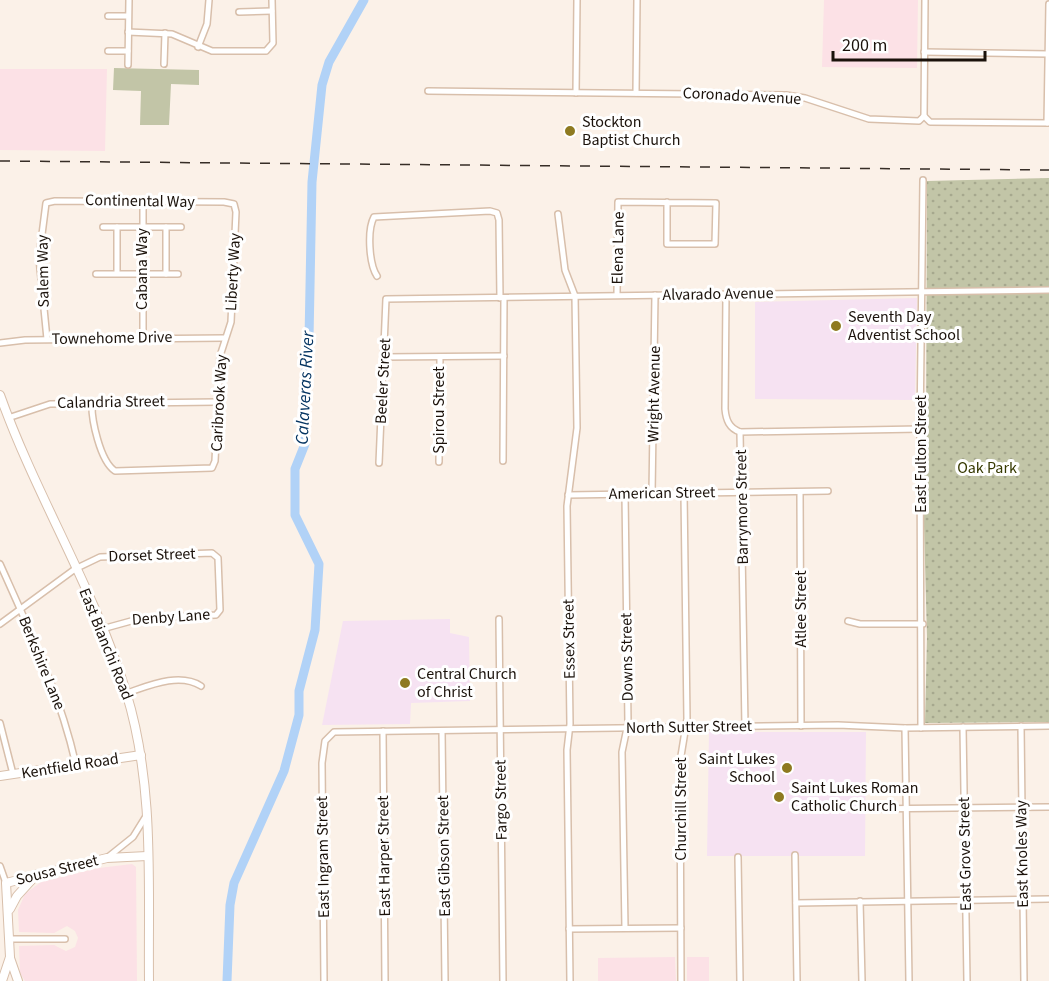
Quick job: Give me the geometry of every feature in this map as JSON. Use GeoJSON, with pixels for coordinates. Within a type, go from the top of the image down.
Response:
{"type":"FeatureCollection","features":[{"type":"Feature","properties":{"kind":"street"},"geometry":{"type":"LineString","coordinates":[[128,65],[129,0]]}},
{"type":"Feature","properties":{"kind":"street"},"geometry":{"type":"LineString","coordinates":[[198,47],[207,24],[209,0]]}},
{"type":"Feature","properties":{"kind":"street"},"geometry":{"type":"LineString","coordinates":[[128,32],[165,33],[212,51],[262,52],[270,48],[274,36],[272,0]]}},
{"type":"Feature","properties":{"kind":"street"},"geometry":{"type":"LineString","coordinates":[[576,93],[577,0]]}},
{"type":"Feature","properties":{"kind":"street"},"geometry":{"type":"LineString","coordinates":[[636,93],[637,0]]}},
{"type":"Feature","properties":{"kind":"street"},"geometry":{"type":"LineString","coordinates":[[925,0],[924,116],[930,122],[1048,123],[1049,4]]}},
{"type":"Feature","properties":{"kind":"street"},"geometry":{"type":"LineString","coordinates":[[239,12],[272,11]]}},
{"type":"Feature","properties":{"kind":"street"},"geometry":{"type":"LineString","coordinates":[[108,16],[128,16]]}},
{"type":"Feature","properties":{"kind":"street"},"geometry":{"type":"LineString","coordinates":[[164,64],[165,33]]}},
{"type":"Feature","properties":{"kind":"street"},"geometry":{"type":"LineString","coordinates":[[108,51],[128,51]]}},
{"type":"Feature","properties":{"kind":"street"},"geometry":{"type":"LineString","coordinates":[[924,52],[1048,54]]}},
{"type":"Feature","properties":{"kind":"street","name":"Coronado Avenue"},"geometry":{"type":"LineString","coordinates":[[428,91],[786,95],[805,98],[869,119],[919,121],[924,116]]}},
{"type":"Feature","properties":{"kind":"street","name":"East Fulton Street"},"geometry":{"type":"LineString","coordinates":[[921,728],[923,624],[920,429],[923,180]]}},
{"type":"Feature","properties":{"kind":"street","name":"Continental Way"},"geometry":{"type":"LineString","coordinates":[[46,203],[55,201],[224,202],[234,204]]}},
{"type":"Feature","properties":{"kind":"street","name":"Cabana Way"},"geometry":{"type":"LineString","coordinates":[[143,202],[143,337]]}},
{"type":"Feature","properties":{"kind":"street","name":"Elena Lane"},"geometry":{"type":"LineString","coordinates":[[617,295],[618,202],[667,202]]}},
{"type":"Feature","properties":{"kind":"street"},"geometry":{"type":"LineString","coordinates":[[667,202],[716,203],[715,244],[667,244],[667,202]]}},
{"type":"Feature","properties":{"kind":"street","name":"Salem Way"},"geometry":{"type":"LineString","coordinates":[[46,203],[39,258],[47,339]]}},
{"type":"Feature","properties":{"kind":"street","name":"Liberty Way"},"geometry":{"type":"LineString","coordinates":[[225,338],[231,322],[236,219],[234,204]]}},
{"type":"Feature","properties":{"kind":"street"},"geometry":{"type":"LineString","coordinates":[[377,276],[373,269],[371,229],[374,217],[490,211],[497,213],[504,356],[503,461]]}},
{"type":"Feature","properties":{"kind":"street","name":"Essex Street"},"geometry":{"type":"LineString","coordinates":[[558,214],[565,270],[575,297],[577,428],[568,495],[570,729],[567,750],[570,981]]}},
{"type":"Feature","properties":{"kind":"street"},"geometry":{"type":"LineString","coordinates":[[102,227],[181,227]]}},
{"type":"Feature","properties":{"kind":"street"},"geometry":{"type":"LineString","coordinates":[[117,227],[117,273]]}},
{"type":"Feature","properties":{"kind":"street"},"geometry":{"type":"LineString","coordinates":[[166,227],[166,274]]}},
{"type":"Feature","properties":{"kind":"street"},"geometry":{"type":"LineString","coordinates":[[96,273],[178,274]]}},
{"type":"Feature","properties":{"kind":"street","name":"Alvarado Avenue"},"geometry":{"type":"LineString","coordinates":[[386,299],[1049,290]]}},
{"type":"Feature","properties":{"kind":"street","name":"Wright Avenue"},"geometry":{"type":"LineString","coordinates":[[652,493],[655,295]]}},
{"type":"Feature","properties":{"kind":"street","name":"Barrymore Street"},"geometry":{"type":"LineString","coordinates":[[726,295],[725,409],[732,428],[740,432],[745,726]]}},
{"type":"Feature","properties":{"kind":"street","name":"Beeler Street"},"geometry":{"type":"LineString","coordinates":[[379,463],[386,299]]}},
{"type":"Feature","properties":{"kind":"street","name":"Townehome Drive"},"geometry":{"type":"LineString","coordinates":[[0,343],[47,339],[225,338]]}},
{"type":"Feature","properties":{"kind":"street","name":"Caribrook Way"},"geometry":{"type":"LineString","coordinates":[[92,402],[95,432],[109,465],[115,471],[212,468],[215,460],[220,356],[225,338]]}},
{"type":"Feature","properties":{"kind":"street"},"geometry":{"type":"LineString","coordinates":[[384,357],[504,356]]}},
{"type":"Feature","properties":{"kind":"street","name":"Spirou Street"},"geometry":{"type":"LineString","coordinates":[[439,462],[440,357]]}},
{"type":"Feature","properties":{"kind":"street","name":"East Bianchi Road"},"geometry":{"type":"LineString","coordinates":[[0,395],[8,418],[102,629],[127,693],[141,755],[146,815],[149,981]]}},
{"type":"Feature","properties":{"kind":"street","name":"Calandria Street"},"geometry":{"type":"LineString","coordinates":[[8,418],[50,404],[217,402]]}},
{"type":"Feature","properties":{"kind":"street"},"geometry":{"type":"LineString","coordinates":[[740,432],[920,429]]}},
{"type":"Feature","properties":{"kind":"street","name":"American Street"},"geometry":{"type":"LineString","coordinates":[[568,495],[828,491]]}},
{"type":"Feature","properties":{"kind":"street","name":"Atlee Street"},"geometry":{"type":"LineString","coordinates":[[800,492],[801,726]]}},
{"type":"Feature","properties":{"kind":"street","name":"Churchill Street"},"geometry":{"type":"LineString","coordinates":[[681,981],[680,762],[686,728],[684,493]]}},
{"type":"Feature","properties":{"kind":"street","name":"Downs Street"},"geometry":{"type":"LineString","coordinates":[[625,494],[626,729],[622,752],[625,928]]}},
{"type":"Feature","properties":{"kind":"street","name":"Dorset Street"},"geometry":{"type":"LineString","coordinates":[[0,624],[75,569],[104,556],[212,553],[216,555]]}},
{"type":"Feature","properties":{"kind":"street","name":"Denby Lane"},"geometry":{"type":"LineString","coordinates":[[102,629],[142,618],[216,615],[220,610],[216,555]]}},
{"type":"Feature","properties":{"kind":"street","name":"Berkshire Lane"},"geometry":{"type":"LineString","coordinates":[[0,564],[60,702],[76,765]]}},
{"type":"Feature","properties":{"kind":"street","name":"Fargo Street"},"geometry":{"type":"LineString","coordinates":[[499,620],[503,981]]}},
{"type":"Feature","properties":{"kind":"street"},"geometry":{"type":"LineString","coordinates":[[848,621],[860,624],[923,624]]}},
{"type":"Feature","properties":{"kind":"street"},"geometry":{"type":"LineString","coordinates":[[127,693],[167,681],[184,681],[201,686]]}},
{"type":"Feature","properties":{"kind":"street"},"geometry":{"type":"LineString","coordinates":[[0,723],[13,774]]}},
{"type":"Feature","properties":{"kind":"street","name":"North Sutter Street"},"geometry":{"type":"LineString","coordinates":[[330,734],[338,731],[745,726],[921,728],[1049,726]]}},
{"type":"Feature","properties":{"kind":"street","name":"East Knoles Way"},"geometry":{"type":"LineString","coordinates":[[1020,726],[1024,981]]}},
{"type":"Feature","properties":{"kind":"street","name":"East Grove Street"},"geometry":{"type":"LineString","coordinates":[[963,727],[967,981]]}},
{"type":"Feature","properties":{"kind":"street"},"geometry":{"type":"LineString","coordinates":[[905,728],[909,981]]}},
{"type":"Feature","properties":{"kind":"street","name":"East Harper Street"},"geometry":{"type":"LineString","coordinates":[[382,731],[385,981]]}},
{"type":"Feature","properties":{"kind":"street","name":"East Gibson Street"},"geometry":{"type":"LineString","coordinates":[[442,731],[445,981]]}},
{"type":"Feature","properties":{"kind":"street","name":"East Ingram Street"},"geometry":{"type":"LineString","coordinates":[[324,981],[322,763],[326,741],[330,734]]}},
{"type":"Feature","properties":{"kind":"street","name":"Kentfield Road"},"geometry":{"type":"LineString","coordinates":[[0,776],[141,755]]}},
{"type":"Feature","properties":{"kind":"street"},"geometry":{"type":"LineString","coordinates":[[866,809],[1049,807]]}},
{"type":"Feature","properties":{"kind":"street","name":"Sousa Street"},"geometry":{"type":"LineString","coordinates":[[107,858],[133,837],[146,815]]}},
{"type":"Feature","properties":{"kind":"street"},"geometry":{"type":"LineString","coordinates":[[795,855],[797,981]]}},
{"type":"Feature","properties":{"kind":"street","name":"Sousa Street"},"geometry":{"type":"LineString","coordinates":[[6,883],[16,882],[38,873],[107,858],[147,856]]}},
{"type":"Feature","properties":{"kind":"street"},"geometry":{"type":"LineString","coordinates":[[738,857],[740,981]]}},
{"type":"Feature","properties":{"kind":"street"},"geometry":{"type":"LineString","coordinates":[[0,866],[6,883],[10,939],[10,957],[2,981]]}},
{"type":"Feature","properties":{"kind":"street"},"geometry":{"type":"LineString","coordinates":[[9,911],[17,896],[38,873]]}},
{"type":"Feature","properties":{"kind":"street"},"geometry":{"type":"LineString","coordinates":[[796,903],[1049,899]]}},
{"type":"Feature","properties":{"kind":"street"},"geometry":{"type":"LineString","coordinates":[[860,901],[862,981]]}},
{"type":"Feature","properties":{"kind":"street"},"geometry":{"type":"LineString","coordinates":[[569,929],[681,928]]}},
{"type":"Feature","properties":{"kind":"street"},"geometry":{"type":"LineString","coordinates":[[10,939],[65,939]]}},
{"type":"Feature","properties":{"kind":"street"},"geometry":{"type":"LineString","coordinates":[[10,957],[18,981]]}},
{"type":"Feature","properties":{"kind":"shaded area"},"geometry":{"type":"Polygon","coordinates":[[[824,0],[918,0],[917,68],[822,67],[824,0]]]}},
{"type":"Feature","properties":{"kind":"shaded area"},"geometry":{"type":"Polygon","coordinates":[[[0,69],[107,69],[105,151],[0,150],[0,69]]]}},
{"type":"Feature","properties":{"kind":"shaded area","name":"Seventh Day Adventist School"},"geometry":{"type":"Polygon","coordinates":[[[917,298],[915,400],[755,399],[755,302],[917,298]]]}},
{"type":"Feature","properties":{"kind":"shaded area"},"geometry":{"type":"Polygon","coordinates":[[[450,619],[450,633],[469,637],[470,701],[411,703],[410,724],[322,725],[343,621],[450,619]]]}},
{"type":"Feature","properties":{"kind":"shaded area","name":"Saint Lukes School"},"geometry":{"type":"Polygon","coordinates":[[[709,732],[866,732],[865,856],[707,856],[709,732]]]}},
{"type":"Feature","properties":{"kind":"shaded area"},"geometry":{"type":"Polygon","coordinates":[[[132,864],[136,867],[137,981],[25,981],[20,973],[19,946],[54,945],[66,951],[75,947],[78,938],[75,931],[67,926],[54,933],[19,932],[18,910],[25,894],[41,882],[99,868],[132,864]]]}},
{"type":"Feature","properties":{"kind":"shaded area"},"geometry":{"type":"Polygon","coordinates":[[[675,957],[676,981],[598,981],[598,958],[675,957]]]}},
{"type":"Feature","properties":{"kind":"shaded area"},"geometry":{"type":"Polygon","coordinates":[[[687,957],[709,957],[709,981],[687,981],[687,957]]]}},
{"type":"Feature","properties":{"kind":"green space"},"geometry":{"type":"Polygon","coordinates":[[[114,68],[199,70],[199,85],[171,84],[169,125],[140,125],[141,91],[113,90],[114,68]]]}},
{"type":"Feature","properties":{"kind":"green space","name":"Oak Park"},"geometry":{"type":"Polygon","coordinates":[[[1049,178],[1049,722],[925,723],[927,637],[923,489],[926,448],[927,181],[1049,178]]]}},
{"type":"Feature","properties":{"kind":"waterway","name":"Calaveras River"},"geometry":{"type":"LineString","coordinates":[[227,981],[230,905],[234,883],[284,771],[299,715],[299,691],[315,630],[319,564],[295,515],[295,469],[305,444],[304,390],[309,339],[312,182],[322,85],[329,62],[364,0]]}},
{"type":"Feature","properties":{"kind":"railway"},"geometry":{"type":"LineString","coordinates":[[0,161],[1049,170]]}},
{"type":"Feature","properties":{"kind":"place","name":"Stockton Baptist Church"},"geometry":{"type":"Point","coordinates":[570,131]}},
{"type":"Feature","properties":{"kind":"place","name":"Seventh Day Adventist School"},"geometry":{"type":"Point","coordinates":[836,326]}},
{"type":"Feature","properties":{"kind":"place","name":"Central Church of Christ"},"geometry":{"type":"Point","coordinates":[405,683]}},
{"type":"Feature","properties":{"kind":"place","name":"Saint Lukes School"},"geometry":{"type":"Point","coordinates":[787,768]}},
{"type":"Feature","properties":{"kind":"place","name":"Saint Lukes Roman Catholic Church"},"geometry":{"type":"Point","coordinates":[779,797]}}]}
